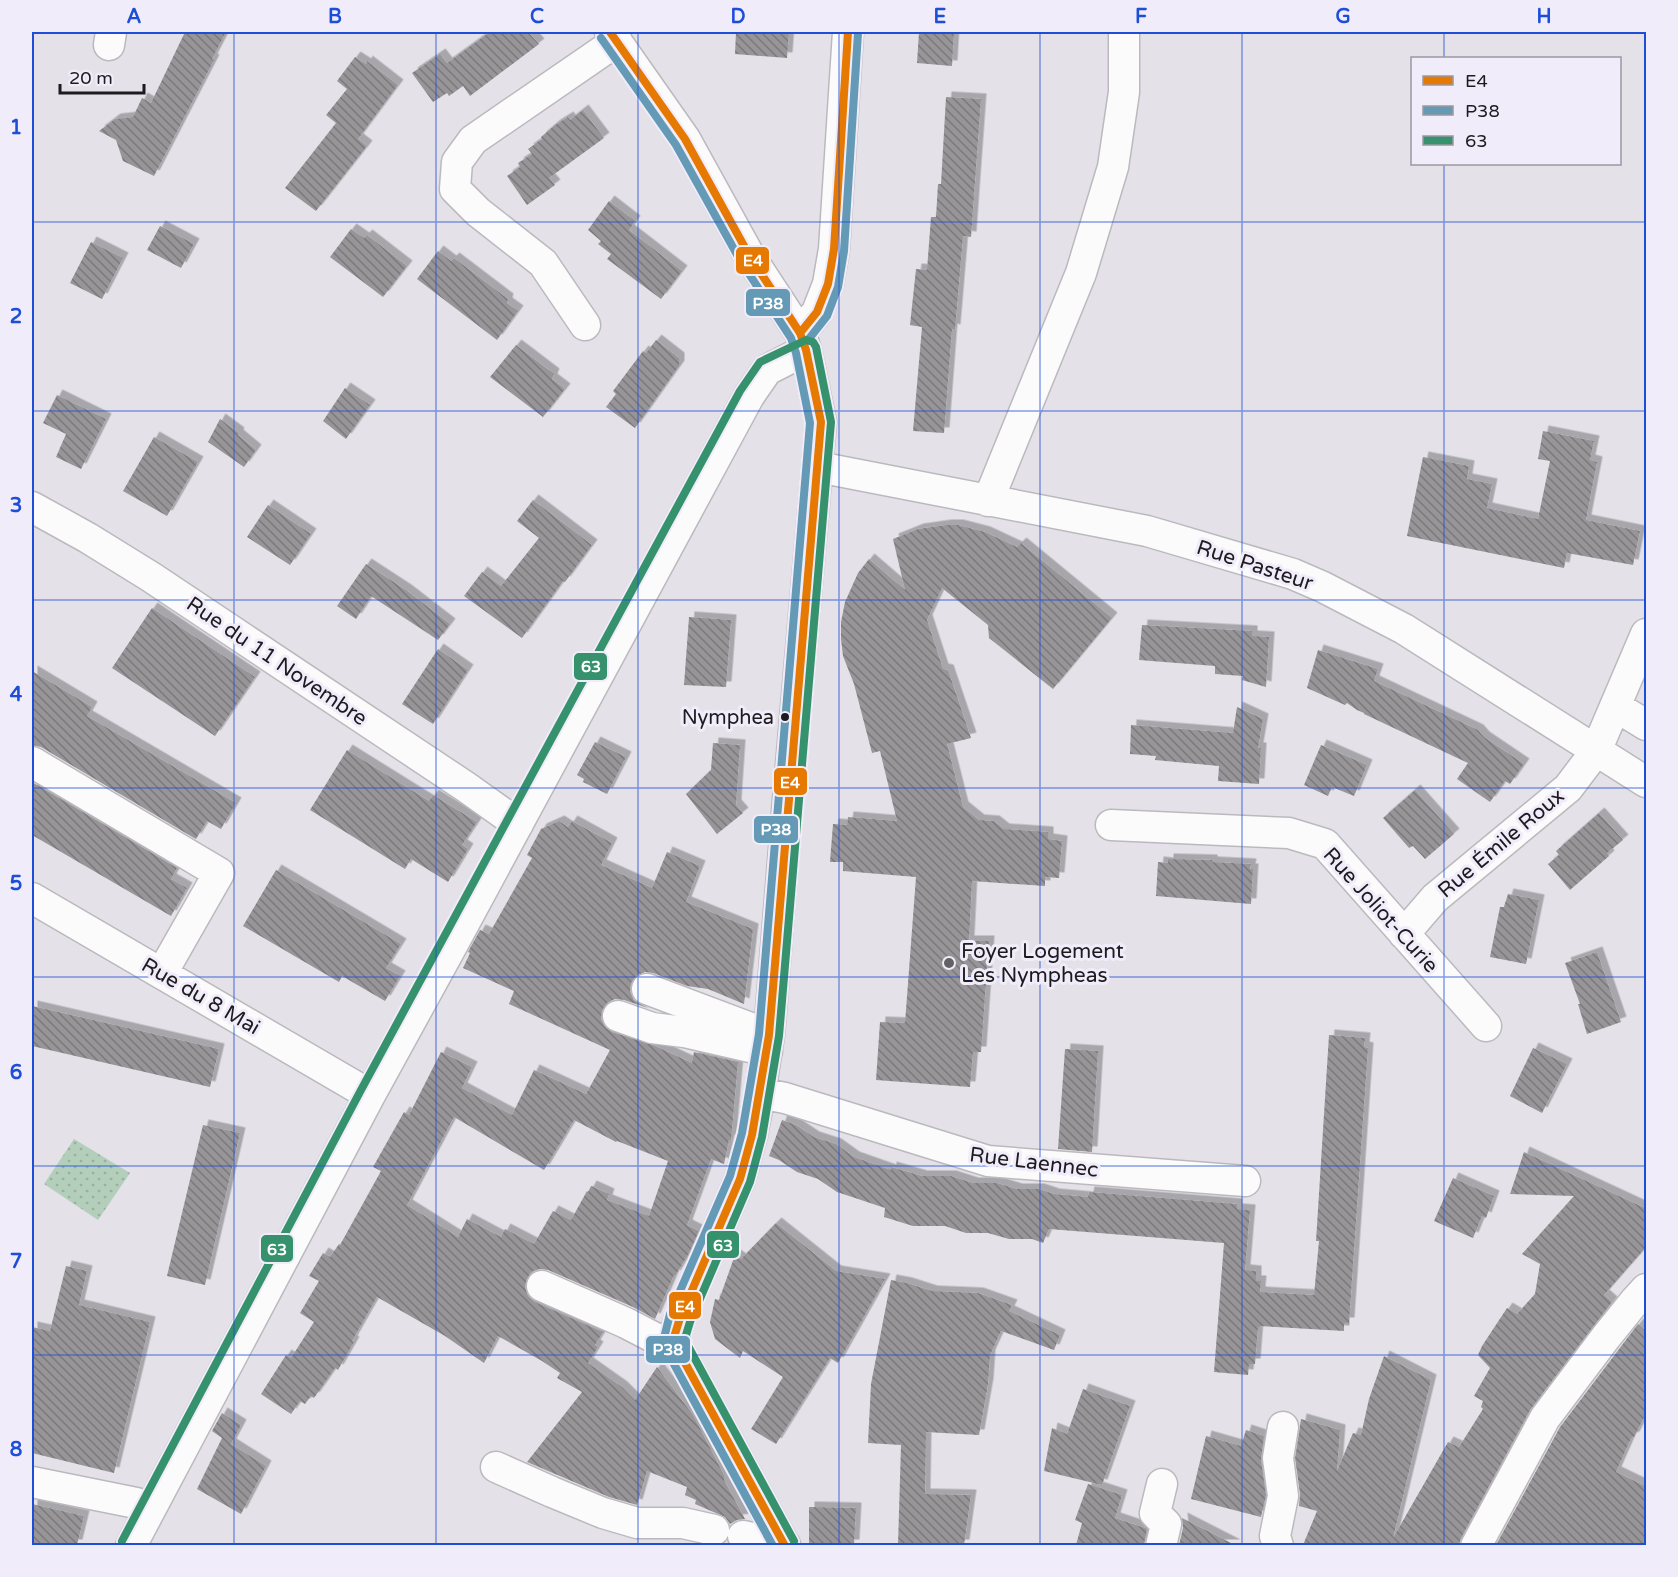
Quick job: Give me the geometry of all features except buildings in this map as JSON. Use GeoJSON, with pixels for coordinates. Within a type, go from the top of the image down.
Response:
{"type":"FeatureCollection","features":[{"type":"Feature","properties":{"kind":"street"},"geometry":{"type":"LineString","coordinates":[[131,1545],[370,1095],[748,396],[766,370],[803,341],[817,312],[828,284],[834,249],[848,32]]}},
{"type":"Feature","properties":{"kind":"street"},"geometry":{"type":"LineString","coordinates":[[988,501],[1081,273],[1113,167],[1124,92],[1124,32]]}},
{"type":"Feature","properties":{"kind":"street"},"geometry":{"type":"LineString","coordinates":[[585,324],[543,263],[478,212],[455,189],[458,162],[473,140],[613,36],[685,139],[749,255],[803,341],[821,422],[768,1043],[760,1093],[740,1179],[675,1334],[678,1350],[785,1545]]}},
{"type":"Feature","properties":{"kind":"street","name":"Rue Pasteur"},"geometry":{"type":"LineString","coordinates":[[818,467],[1147,531],[1293,574],[1404,628],[1647,782]]}},
{"type":"Feature","properties":{"kind":"street","name":"Rue du 11 Novembre"},"geometry":{"type":"LineString","coordinates":[[32,507],[151,577],[518,824]]}},
{"type":"Feature","properties":{"kind":"street","name":"Rue Émile Roux"},"geometry":{"type":"LineString","coordinates":[[1404,934],[1434,898],[1568,788],[1596,751],[1647,634]]}},
{"type":"Feature","properties":{"kind":"street"},"geometry":{"type":"LineString","coordinates":[[1615,706],[1647,725]]}},
{"type":"Feature","properties":{"kind":"street"},"geometry":{"type":"LineString","coordinates":[[32,762],[219,873],[162,973]]}},
{"type":"Feature","properties":{"kind":"street","name":"Rue Joliot-Curie"},"geometry":{"type":"LineString","coordinates":[[1111,825],[1289,834],[1325,844],[1486,1026]]}},
{"type":"Feature","properties":{"kind":"street","name":"Rue du 8 Mai"},"geometry":{"type":"LineString","coordinates":[[32,898],[370,1095]]}},
{"type":"Feature","properties":{"kind":"street"},"geometry":{"type":"LineString","coordinates":[[647,989],[768,1043]]}},
{"type":"Feature","properties":{"kind":"street"},"geometry":{"type":"LineString","coordinates":[[618,1016],[652,1028],[768,1043]]}},
{"type":"Feature","properties":{"kind":"street","name":"Rue Laennec"},"geometry":{"type":"LineString","coordinates":[[760,1093],[785,1098],[988,1161],[1245,1181]]}},
{"type":"Feature","properties":{"kind":"street"},"geometry":{"type":"LineString","coordinates":[[542,1286],[626,1323],[678,1350]]}},
{"type":"Feature","properties":{"kind":"street"},"geometry":{"type":"LineString","coordinates":[[1476,1545],[1545,1418],[1606,1337],[1647,1289]]}},
{"type":"Feature","properties":{"kind":"street"},"geometry":{"type":"LineString","coordinates":[[1278,1545],[1275,1536],[1283,1496],[1278,1458],[1283,1427]]}},
{"type":"Feature","properties":{"kind":"street"},"geometry":{"type":"LineString","coordinates":[[496,1467],[603,1513],[637,1523],[683,1523],[714,1530]]}},
{"type":"Feature","properties":{"kind":"street"},"geometry":{"type":"LineString","coordinates":[[32,1482],[136,1503],[150,1510]]}},
{"type":"Feature","properties":{"kind":"street"},"geometry":{"type":"LineString","coordinates":[[1161,1545],[1166,1524],[1155,1513],[1162,1484]]}},
{"type":"Feature","properties":{"kind":"street"},"geometry":{"type":"LineString","coordinates":[[743,1536],[785,1545]]}},
{"type":"Feature","properties":{"kind":"green space"},"geometry":{"type":"Polygon","coordinates":[[[74,1139],[130,1173],[98,1220],[44,1184],[74,1139]]]}},
{"type":"Feature","properties":{"kind":"transit line","name":"E4"},"geometry":{"type":"LineString","coordinates":[[610,32],[685,139],[749,255],[800,333],[806,350],[821,422],[769,1035],[752,1135],[740,1179],[675,1334],[678,1350],[785,1546]]}},
{"type":"Feature","properties":{"kind":"transit line","name":"E4"},"geometry":{"type":"LineString","coordinates":[[800,333],[817,312],[828,284],[834,249],[848,32]]}},
{"type":"Feature","properties":{"kind":"transit line","name":"P38"},"geometry":{"type":"LineString","coordinates":[[808,340],[827,316],[838,287],[844,251],[858,33]]}},
{"type":"Feature","properties":{"kind":"transit line","name":"P38"},"geometry":{"type":"LineString","coordinates":[[601,38],[676,145],[740,260],[791,338],[810,423],[759,1034],[742,1133],[730,1176],[670,1314],[665,1334],[669,1355],[773,1546]]}},
{"type":"Feature","properties":{"kind":"transit line","name":"63"},"geometry":{"type":"LineString","coordinates":[[122,1541],[361,1090],[740,391],[760,362],[806,340],[813,342],[816,347],[831,422],[779,1036],[762,1137],[750,1182],[686,1335],[688,1346],[794,1541]]}},
{"type":"Feature","properties":{"kind":"place","name":"Nymphea"},"geometry":{"type":"Point","coordinates":[785,717]}},
{"type":"Feature","properties":{"kind":"place","name":"Foyer Logement Les Nympheas"},"geometry":{"type":"Point","coordinates":[949,963]}}]}
